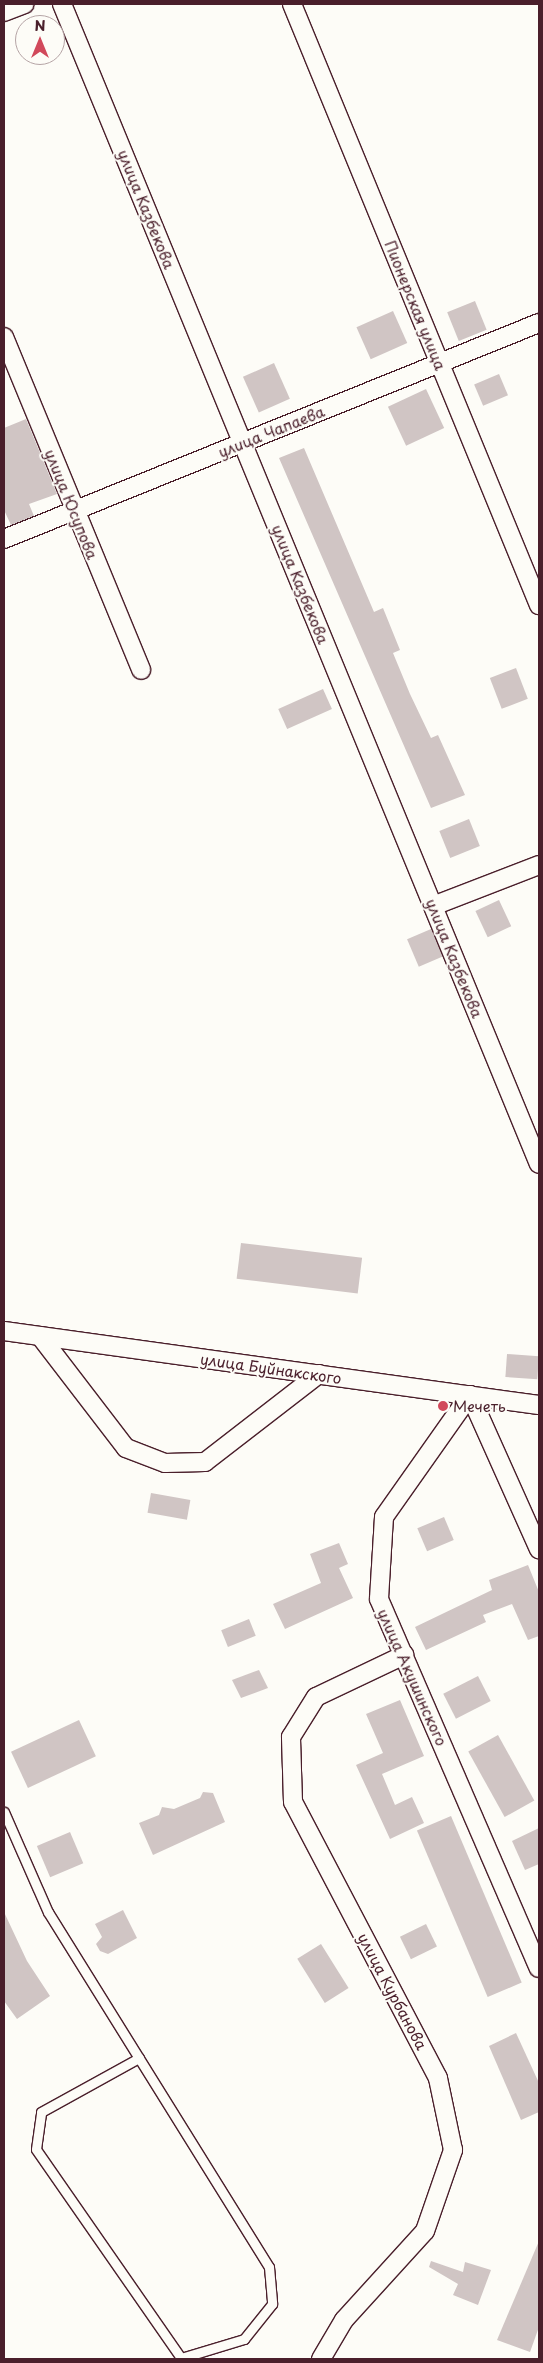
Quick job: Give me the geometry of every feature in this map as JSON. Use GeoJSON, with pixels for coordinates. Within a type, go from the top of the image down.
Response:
{"type":"FeatureCollection","features":[{"type":"Feature","properties":{"kind":"street"},"geometry":{"type":"LineString","coordinates":[[4,12],[25,4]]}},
{"type":"Feature","properties":{"kind":"street","name":"улица Казбекова"},"geometry":{"type":"LineString","coordinates":[[62,4],[539,1164]]}},
{"type":"Feature","properties":{"kind":"street","name":"Пионерская улица"},"geometry":{"type":"LineString","coordinates":[[292,4],[539,605]]}},
{"type":"Feature","properties":{"kind":"street","name":"улица Чапаева"},"geometry":{"type":"LineString","coordinates":[[4,539],[539,323]]}},
{"type":"Feature","properties":{"kind":"street","name":"улица Юсупова"},"geometry":{"type":"LineString","coordinates":[[4,337],[141,670]]}},
{"type":"Feature","properties":{"kind":"street"},"geometry":{"type":"LineString","coordinates":[[433,906],[539,864]]}},
{"type":"Feature","properties":{"kind":"street","name":"улица Буйнакского"},"geometry":{"type":"LineString","coordinates":[[4,1331],[539,1405]]}},
{"type":"Feature","properties":{"kind":"street"},"geometry":{"type":"LineString","coordinates":[[40,1336],[126,1448],[165,1463],[205,1462],[319,1374]]}},
{"type":"Feature","properties":{"kind":"street"},"geometry":{"type":"LineString","coordinates":[[470,1395],[539,1549]]}},
{"type":"Feature","properties":{"kind":"street","name":"улица Акушинского"},"geometry":{"type":"LineString","coordinates":[[470,1395],[384,1517],[379,1599],[539,1968]]}},
{"type":"Feature","properties":{"kind":"street","name":"улица Курбанова"},"geometry":{"type":"LineString","coordinates":[[320,2359],[344,2320],[425,2231],[453,2150],[438,2078],[293,1802],[291,1737],[316,1697],[404,1654]]}},
{"type":"Feature","properties":{"kind":"lane"},"geometry":{"type":"LineString","coordinates":[[4,1812],[48,1912],[139,2058],[269,2267],[272,2304],[244,2339],[181,2358],[36,2149],[41,2112],[139,2058]]}},
{"type":"Feature","properties":{"kind":"building"},"geometry":{"type":"Polygon","coordinates":[[[475,301],[487,330],[459,341],[447,312],[475,301]]]}},
{"type":"Feature","properties":{"kind":"building"},"geometry":{"type":"Polygon","coordinates":[[[393,311],[407,343],[371,359],[356,327],[393,311]]]}},
{"type":"Feature","properties":{"kind":"building"},"geometry":{"type":"Polygon","coordinates":[[[274,363],[290,399],[259,412],[243,377],[274,363]]]}},
{"type":"Feature","properties":{"kind":"building"},"geometry":{"type":"Polygon","coordinates":[[[499,374],[508,395],[483,406],[474,385],[499,374]]]}},
{"type":"Feature","properties":{"kind":"building"},"geometry":{"type":"Polygon","coordinates":[[[426,389],[444,428],[406,446],[388,407],[426,389]]]}},
{"type":"Feature","properties":{"kind":"building"},"geometry":{"type":"Polygon","coordinates":[[[26,419],[57,494],[29,504],[34,516],[11,525],[4,510],[4,428],[26,419]]]}},
{"type":"Feature","properties":{"kind":"building"},"geometry":{"type":"Polygon","coordinates":[[[304,448],[374,612],[383,608],[400,650],[393,653],[410,694],[431,738],[438,735],[465,795],[431,808],[279,458],[304,448]]]}},
{"type":"Feature","properties":{"kind":"building"},"geometry":{"type":"Polygon","coordinates":[[[516,668],[528,699],[502,709],[490,678],[516,668]]]}},
{"type":"Feature","properties":{"kind":"building"},"geometry":{"type":"Polygon","coordinates":[[[323,689],[332,709],[287,729],[278,709],[323,689]]]}},
{"type":"Feature","properties":{"kind":"building"},"geometry":{"type":"Polygon","coordinates":[[[469,819],[480,846],[450,858],[439,831],[469,819]]]}},
{"type":"Feature","properties":{"kind":"building"},"geometry":{"type":"Polygon","coordinates":[[[499,900],[511,926],[488,937],[475,911],[499,900]]]}},
{"type":"Feature","properties":{"kind":"building"},"geometry":{"type":"Polygon","coordinates":[[[431,929],[443,957],[419,967],[407,939],[431,929]]]}},
{"type":"Feature","properties":{"kind":"building"},"geometry":{"type":"Polygon","coordinates":[[[241,1243],[362,1258],[358,1294],[237,1279],[241,1243]]]}},
{"type":"Feature","properties":{"kind":"building"},"geometry":{"type":"Polygon","coordinates":[[[507,1354],[539,1356],[537,1379],[505,1377],[507,1354]]]}},
{"type":"Feature","properties":{"kind":"building"},"geometry":{"type":"Polygon","coordinates":[[[151,1493],[190,1500],[187,1520],[148,1513],[151,1493]]]}},
{"type":"Feature","properties":{"kind":"building"},"geometry":{"type":"Polygon","coordinates":[[[444,1517],[454,1540],[427,1551],[417,1528],[444,1517]]]}},
{"type":"Feature","properties":{"kind":"building"},"geometry":{"type":"Polygon","coordinates":[[[339,1543],[348,1564],[339,1568],[353,1598],[285,1629],[273,1604],[321,1583],[310,1554],[339,1543]]]}},
{"type":"Feature","properties":{"kind":"building"},"geometry":{"type":"Polygon","coordinates":[[[528,1565],[539,1592],[539,1636],[528,1640],[512,1604],[483,1615],[486,1622],[426,1650],[415,1627],[492,1590],[489,1580],[528,1565]]]}},
{"type":"Feature","properties":{"kind":"building"},"geometry":{"type":"Polygon","coordinates":[[[249,1619],[256,1636],[228,1647],[221,1630],[249,1619]]]}},
{"type":"Feature","properties":{"kind":"building"},"geometry":{"type":"Polygon","coordinates":[[[259,1670],[268,1688],[241,1698],[232,1680],[259,1670]]]}},
{"type":"Feature","properties":{"kind":"building"},"geometry":{"type":"Polygon","coordinates":[[[478,1676],[491,1701],[456,1719],[443,1694],[478,1676]]]}},
{"type":"Feature","properties":{"kind":"building"},"geometry":{"type":"Polygon","coordinates":[[[400,1700],[424,1756],[382,1774],[395,1805],[412,1797],[424,1823],[390,1839],[356,1765],[383,1753],[366,1714],[400,1700]]]}},
{"type":"Feature","properties":{"kind":"building"},"geometry":{"type":"Polygon","coordinates":[[[79,1720],[96,1756],[28,1788],[11,1752],[79,1720]]]}},
{"type":"Feature","properties":{"kind":"building"},"geometry":{"type":"Polygon","coordinates":[[[498,1735],[534,1801],[505,1817],[468,1751],[498,1735]]]}},
{"type":"Feature","properties":{"kind":"building"},"geometry":{"type":"Polygon","coordinates":[[[203,1792],[213,1793],[225,1822],[153,1855],[139,1823],[159,1815],[162,1807],[174,1809],[200,1798],[203,1792]]]}},
{"type":"Feature","properties":{"kind":"building"},"geometry":{"type":"Polygon","coordinates":[[[451,1816],[522,1983],[488,1997],[417,1830],[451,1816]]]}},
{"type":"Feature","properties":{"kind":"building"},"geometry":{"type":"Polygon","coordinates":[[[539,1828],[539,1864],[525,1870],[512,1841],[539,1828]]]}},
{"type":"Feature","properties":{"kind":"building"},"geometry":{"type":"Polygon","coordinates":[[[70,1832],[83,1863],[50,1877],[37,1846],[70,1832]]]}},
{"type":"Feature","properties":{"kind":"building"},"geometry":{"type":"Polygon","coordinates":[[[123,1910],[137,1938],[108,1954],[100,1951],[96,1944],[102,1937],[95,1924],[123,1910]]]}},
{"type":"Feature","properties":{"kind":"building"},"geometry":{"type":"Polygon","coordinates":[[[4,1912],[27,1961],[50,1996],[17,2019],[4,2001],[4,1912]]]}},
{"type":"Feature","properties":{"kind":"building"},"geometry":{"type":"Polygon","coordinates":[[[426,1924],[437,1946],[411,1959],[400,1937],[426,1924]]]}},
{"type":"Feature","properties":{"kind":"building"},"geometry":{"type":"Polygon","coordinates":[[[321,1944],[349,1988],[325,2003],[297,1959],[321,1944]]]}},
{"type":"Feature","properties":{"kind":"building"},"geometry":{"type":"Polygon","coordinates":[[[516,2033],[539,2083],[539,2112],[521,2120],[489,2046],[516,2033]]]}},
{"type":"Feature","properties":{"kind":"building"},"geometry":{"type":"Polygon","coordinates":[[[539,2241],[539,2327],[530,2352],[497,2340],[539,2241]]]}},
{"type":"Feature","properties":{"kind":"building"},"geometry":{"type":"Polygon","coordinates":[[[431,2261],[463,2272],[465,2262],[491,2270],[478,2305],[453,2295],[458,2284],[429,2267],[431,2261]]]}},
{"type":"Feature","properties":{"kind":"place","name":"Мечеть"},"geometry":{"type":"Point","coordinates":[443,1406]}}]}
